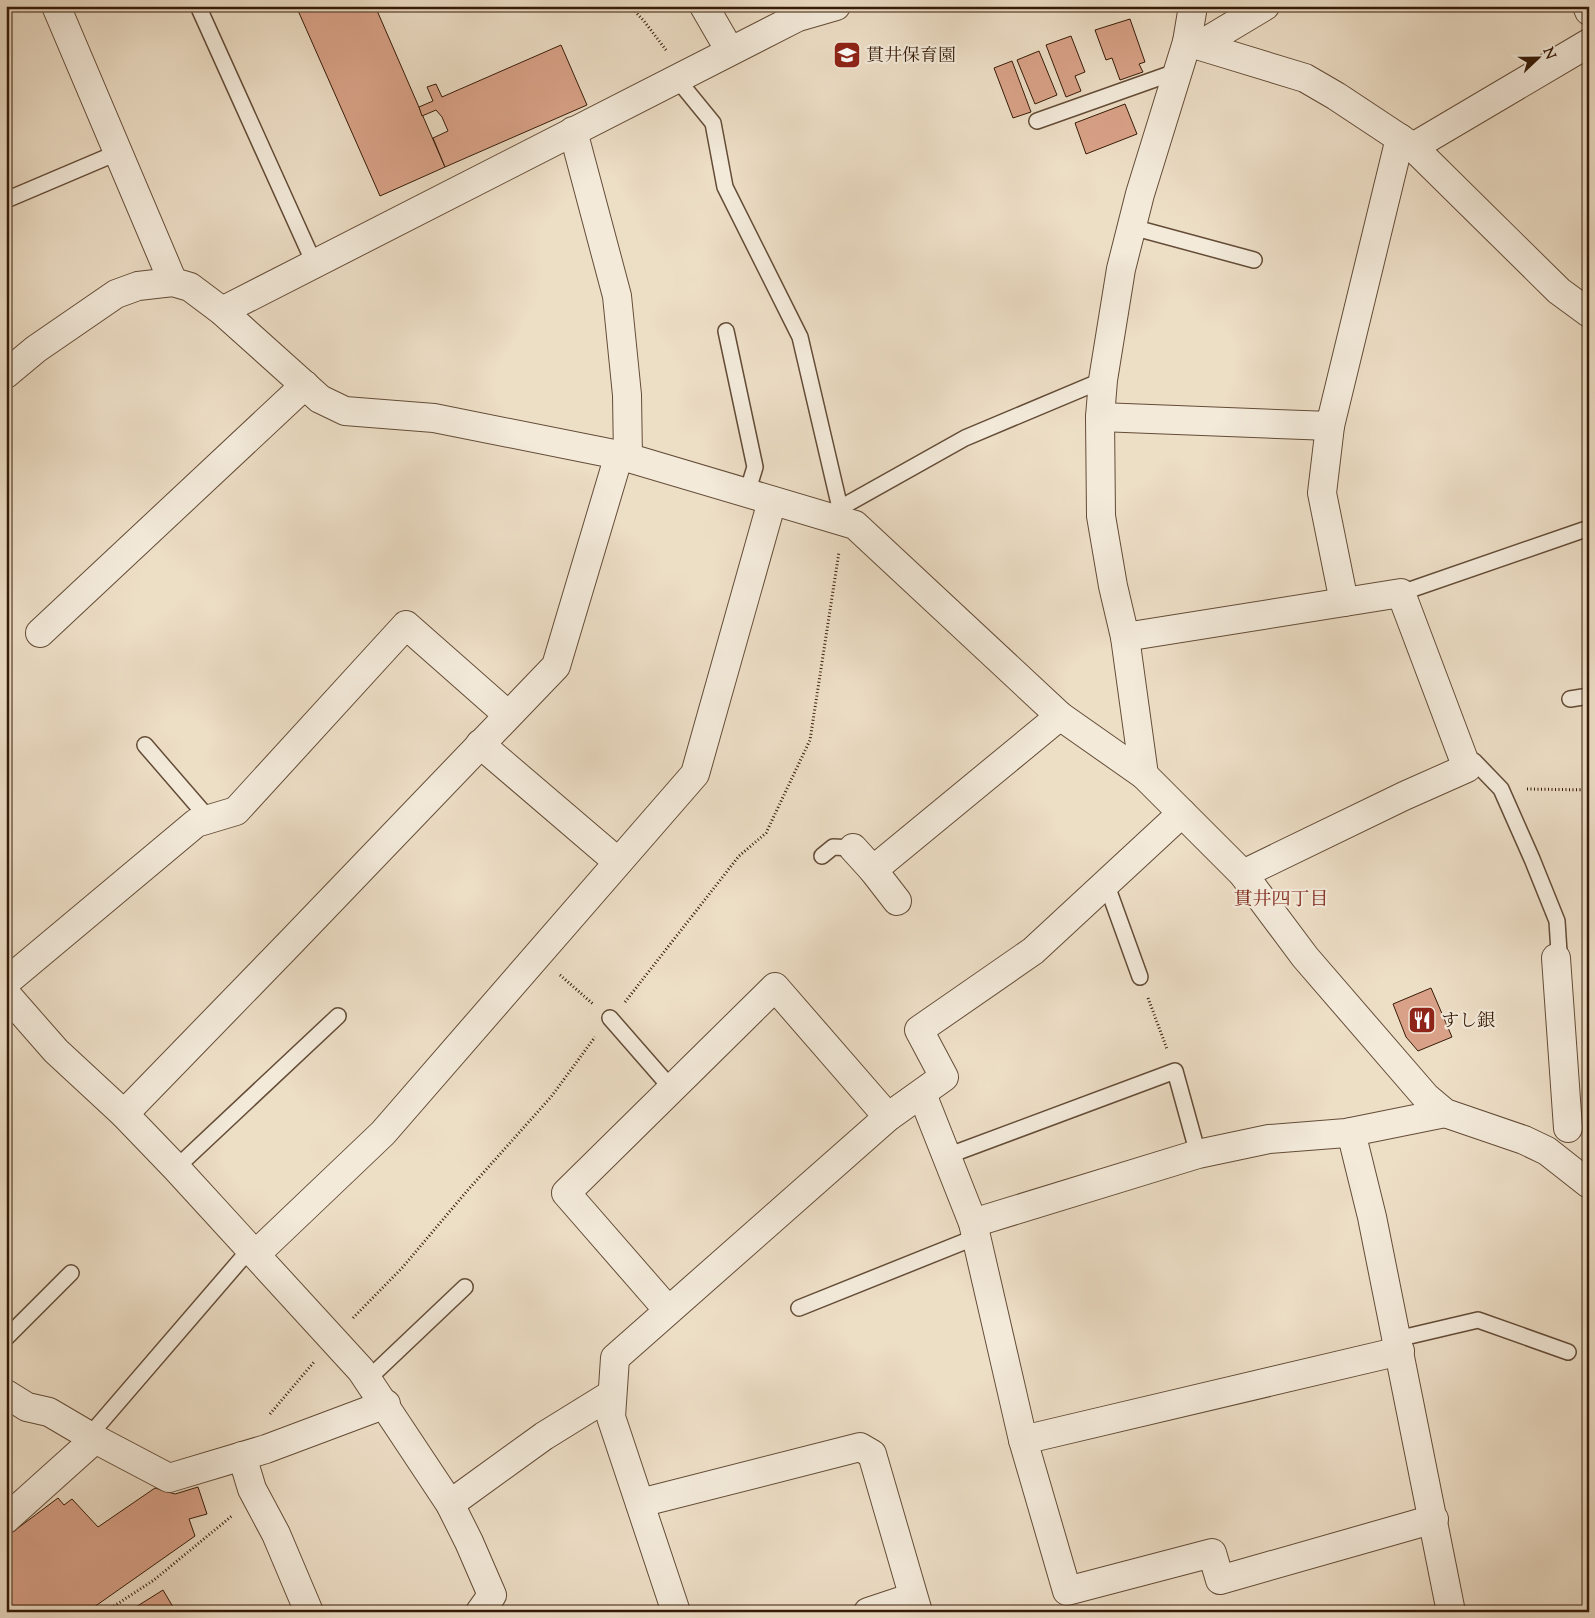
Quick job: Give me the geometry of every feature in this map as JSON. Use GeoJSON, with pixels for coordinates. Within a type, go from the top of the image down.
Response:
{"type":"FeatureCollection","features":[{"type":"Feature","properties":{"kind":"street"},"geometry":{"type":"LineString","coordinates":[[56,6],[173,282]]}},
{"type":"Feature","properties":{"kind":"street"},"geometry":{"type":"LineString","coordinates":[[704,6],[730,51]]}},
{"type":"Feature","properties":{"kind":"street"},"geometry":{"type":"LineString","coordinates":[[1144,775],[1125,637],[1101,516],[1100,417],[1103,380],[1121,269],[1140,194],[1178,71],[1193,43],[1193,6]]}},
{"type":"Feature","properties":{"kind":"street"},"geometry":{"type":"LineString","coordinates":[[1193,43],[1265,6]]}},
{"type":"Feature","properties":{"kind":"street"},"geometry":{"type":"LineString","coordinates":[[1587,6],[1589,11]]}},
{"type":"Feature","properties":{"kind":"street"},"geometry":{"type":"LineString","coordinates":[[222,311],[730,51],[798,17],[829,7]]}},
{"type":"Feature","properties":{"kind":"street"},"geometry":{"type":"LineString","coordinates":[[1193,43],[1305,78],[1407,143],[1560,291],[1589,313]]}},
{"type":"Feature","properties":{"kind":"street"},"geometry":{"type":"LineString","coordinates":[[1344,602],[1322,493],[1330,426],[1407,143],[1589,43]]}},
{"type":"Feature","properties":{"kind":"street"},"geometry":{"type":"LineString","coordinates":[[124,1114],[556,666],[623,456],[626,394],[617,296],[573,131]]}},
{"type":"Feature","properties":{"kind":"street"},"geometry":{"type":"LineString","coordinates":[[6,374],[36,349],[116,294],[138,286],[173,282],[190,287],[222,311],[320,399],[345,410],[434,418],[623,456],[760,497],[841,517],[855,525],[1060,716],[1144,775],[1243,874],[1305,956],[1426,1097],[1445,1113],[1524,1140],[1547,1151],[1589,1184]]}},
{"type":"Feature","properties":{"kind":"street"},"geometry":{"type":"LineString","coordinates":[[40,633],[305,385]]}},
{"type":"Feature","properties":{"kind":"street"},"geometry":{"type":"LineString","coordinates":[[1100,417],[1330,426]]}},
{"type":"Feature","properties":{"kind":"street"},"geometry":{"type":"LineString","coordinates":[[253,1252],[383,1133],[694,774],[760,497]]}},
{"type":"Feature","properties":{"kind":"street"},"geometry":{"type":"LineString","coordinates":[[1125,637],[1401,592],[1468,768],[1404,796],[1243,874]]}},
{"type":"Feature","properties":{"kind":"street"},"geometry":{"type":"LineString","coordinates":[[6,982],[196,823],[236,811],[406,625],[508,715]]}},
{"type":"Feature","properties":{"kind":"street"},"geometry":{"type":"LineString","coordinates":[[873,870],[1060,716]]}},
{"type":"Feature","properties":{"kind":"street"},"geometry":{"type":"LineString","coordinates":[[480,744],[618,862]]}},
{"type":"Feature","properties":{"kind":"street"},"geometry":{"type":"LineString","coordinates":[[676,1612],[611,1417],[615,1358],[888,1117],[944,1078],[919,1030],[1033,951],[1182,813]]}},
{"type":"Feature","properties":{"kind":"street"},"geometry":{"type":"LineString","coordinates":[[853,848],[897,901]]}},
{"type":"Feature","properties":{"kind":"street"},"geometry":{"type":"LineString","coordinates":[[1524,1140],[1578,1125],[1556,958]]}},
{"type":"Feature","properties":{"kind":"street"},"geometry":{"type":"LineString","coordinates":[[668,1310],[566,1193],[775,987],[888,1117]]}},
{"type":"Feature","properties":{"kind":"street"},"geometry":{"type":"LineString","coordinates":[[6,994],[56,1052],[124,1114],[176,1168],[333,1337],[368,1379],[450,1504],[469,1542],[492,1595],[480,1612]]}},
{"type":"Feature","properties":{"kind":"street"},"geometry":{"type":"LineString","coordinates":[[922,1094],[974,1230],[1023,1440],[1067,1591],[1212,1553],[1220,1580],[1434,1519]]}},
{"type":"Feature","properties":{"kind":"street"},"geometry":{"type":"LineString","coordinates":[[974,1230],[1198,1154],[1269,1138],[1350,1132],[1445,1113]]}},
{"type":"Feature","properties":{"kind":"street"},"geometry":{"type":"LineString","coordinates":[[1350,1132],[1372,1217],[1434,1519],[1451,1612]]}},
{"type":"Feature","properties":{"kind":"street"},"geometry":{"type":"LineString","coordinates":[[1023,1440],[1398,1345]]}},
{"type":"Feature","properties":{"kind":"street"},"geometry":{"type":"LineString","coordinates":[[6,1394],[26,1407],[49,1412],[92,1438],[169,1478],[242,1456],[386,1404]]}},
{"type":"Feature","properties":{"kind":"street"},"geometry":{"type":"LineString","coordinates":[[450,1504],[544,1436],[612,1394]]}},
{"type":"Feature","properties":{"kind":"street"},"geometry":{"type":"LineString","coordinates":[[6,1519],[92,1438]]}},
{"type":"Feature","properties":{"kind":"street"},"geometry":{"type":"LineString","coordinates":[[640,1503],[860,1447],[872,1454],[916,1604],[868,1612]]}},
{"type":"Feature","properties":{"kind":"street"},"geometry":{"type":"LineString","coordinates":[[242,1456],[252,1489],[276,1534],[310,1612]]}},
{"type":"Feature","properties":{"kind":"lane"},"geometry":{"type":"LineString","coordinates":[[198,6],[314,263]]}},
{"type":"Feature","properties":{"kind":"lane"},"geometry":{"type":"LineString","coordinates":[[1037,121],[1178,71]]}},
{"type":"Feature","properties":{"kind":"lane"},"geometry":{"type":"LineString","coordinates":[[680,77],[713,123],[725,187],[800,337],[841,517],[965,438],[1103,380]]}},
{"type":"Feature","properties":{"kind":"lane"},"geometry":{"type":"LineString","coordinates":[[6,200],[119,152]]}},
{"type":"Feature","properties":{"kind":"lane"},"geometry":{"type":"LineString","coordinates":[[1132,228],[1254,260]]}},
{"type":"Feature","properties":{"kind":"lane"},"geometry":{"type":"LineString","coordinates":[[726,331],[760,497]]}},
{"type":"Feature","properties":{"kind":"lane"},"geometry":{"type":"LineString","coordinates":[[1401,592],[1589,528]]}},
{"type":"Feature","properties":{"kind":"lane"},"geometry":{"type":"LineString","coordinates":[[1570,699],[1589,696]]}},
{"type":"Feature","properties":{"kind":"lane"},"geometry":{"type":"LineString","coordinates":[[145,744],[209,818]]}},
{"type":"Feature","properties":{"kind":"lane"},"geometry":{"type":"LineString","coordinates":[[1465,762],[1474,761],[1500,789],[1532,859],[1557,921],[1559,952],[1556,958]]}},
{"type":"Feature","properties":{"kind":"lane"},"geometry":{"type":"LineString","coordinates":[[822,856],[833,847],[853,848]]}},
{"type":"Feature","properties":{"kind":"lane"},"geometry":{"type":"LineString","coordinates":[[1106,883],[1140,977]]}},
{"type":"Feature","properties":{"kind":"lane"},"geometry":{"type":"LineString","coordinates":[[176,1168],[338,1016]]}},
{"type":"Feature","properties":{"kind":"lane"},"geometry":{"type":"LineString","coordinates":[[610,1018],[672,1089]]}},
{"type":"Feature","properties":{"kind":"lane"},"geometry":{"type":"LineString","coordinates":[[947,1156],[1175,1071],[1198,1154]]}},
{"type":"Feature","properties":{"kind":"lane"},"geometry":{"type":"LineString","coordinates":[[799,1308],[974,1230]]}},
{"type":"Feature","properties":{"kind":"lane"},"geometry":{"type":"LineString","coordinates":[[92,1438],[253,1252]]}},
{"type":"Feature","properties":{"kind":"lane"},"geometry":{"type":"LineString","coordinates":[[6,1338],[71,1273]]}},
{"type":"Feature","properties":{"kind":"lane"},"geometry":{"type":"LineString","coordinates":[[368,1379],[465,1286]]}},
{"type":"Feature","properties":{"kind":"lane"},"geometry":{"type":"LineString","coordinates":[[1398,1345],[1478,1320],[1568,1352]]}},
{"type":"Feature","properties":{"kind":"path"},"geometry":{"type":"LineString","coordinates":[[630,6],[644,21],[680,77]]}},
{"type":"Feature","properties":{"kind":"path"},"geometry":{"type":"LineString","coordinates":[[268,1416],[333,1337],[402,1268],[466,1191],[551,1097],[599,1031],[739,856],[766,833],[810,740],[841,517]]}},
{"type":"Feature","properties":{"kind":"path"},"geometry":{"type":"LineString","coordinates":[[1500,789],[1589,790]]}},
{"type":"Feature","properties":{"kind":"path"},"geometry":{"type":"LineString","coordinates":[[537,956],[610,1018]]}},
{"type":"Feature","properties":{"kind":"path"},"geometry":{"type":"LineString","coordinates":[[1140,977],[1175,1071]]}},
{"type":"Feature","properties":{"kind":"path"},"geometry":{"type":"LineString","coordinates":[[105,1612],[154,1580],[231,1518],[238,1509]]}},
{"type":"Feature","properties":{"kind":"building"},"geometry":{"type":"Polygon","coordinates":[[[296,6],[375,6],[445,167],[380,196],[296,6]]]}},
{"type":"Feature","properties":{"kind":"building"},"geometry":{"type":"Polygon","coordinates":[[[1130,19],[1145,62],[1139,64],[1143,72],[1120,80],[1112,58],[1106,60],[1095,30],[1130,19]]]}},
{"type":"Feature","properties":{"kind":"building"},"geometry":{"type":"Polygon","coordinates":[[[1071,36],[1085,72],[1075,76],[1081,91],[1066,97],[1046,45],[1071,36]]]}},
{"type":"Feature","properties":{"kind":"building"},"geometry":{"type":"Polygon","coordinates":[[[561,45],[587,105],[445,167],[433,138],[448,131],[442,117],[436,110],[422,116],[419,107],[433,101],[427,87],[436,84],[442,97],[561,45]]]}},
{"type":"Feature","properties":{"kind":"building"},"geometry":{"type":"Polygon","coordinates":[[[1039,51],[1057,95],[1035,104],[1017,60],[1039,51]]]}},
{"type":"Feature","properties":{"kind":"building"},"geometry":{"type":"Polygon","coordinates":[[[1012,61],[1031,112],[1013,118],[994,68],[1012,61]]]}},
{"type":"Feature","properties":{"kind":"building"},"geometry":{"type":"Polygon","coordinates":[[[1125,104],[1137,134],[1086,154],[1075,123],[1125,104]]]}},
{"type":"Feature","properties":{"kind":"building","name":"すし銀"},"geometry":{"type":"Polygon","coordinates":[[[1431,988],[1452,1037],[1418,1051],[1406,1037],[1393,1004],[1431,988]]]}},
{"type":"Feature","properties":{"kind":"building"},"geometry":{"type":"Polygon","coordinates":[[[198,1487],[207,1514],[189,1519],[195,1536],[87,1612],[6,1612],[6,1537],[58,1498],[64,1505],[72,1499],[98,1527],[155,1488],[175,1494],[198,1487]]]}},
{"type":"Feature","properties":{"kind":"building"},"geometry":{"type":"Polygon","coordinates":[[[163,1590],[176,1612],[133,1612],[131,1610],[163,1590]]]}},
{"type":"Feature","properties":{"kind":"place","name":"貫井保育園"},"geometry":{"type":"Point","coordinates":[847,55]}},
{"type":"Feature","properties":{"kind":"place","name":"すし銀"},"geometry":{"type":"Point","coordinates":[1422,1020]}},
{"type":"Feature","properties":{"kind":"district","name":"貫井四丁目"},"geometry":{"type":"Point","coordinates":[1281,898]}}]}
